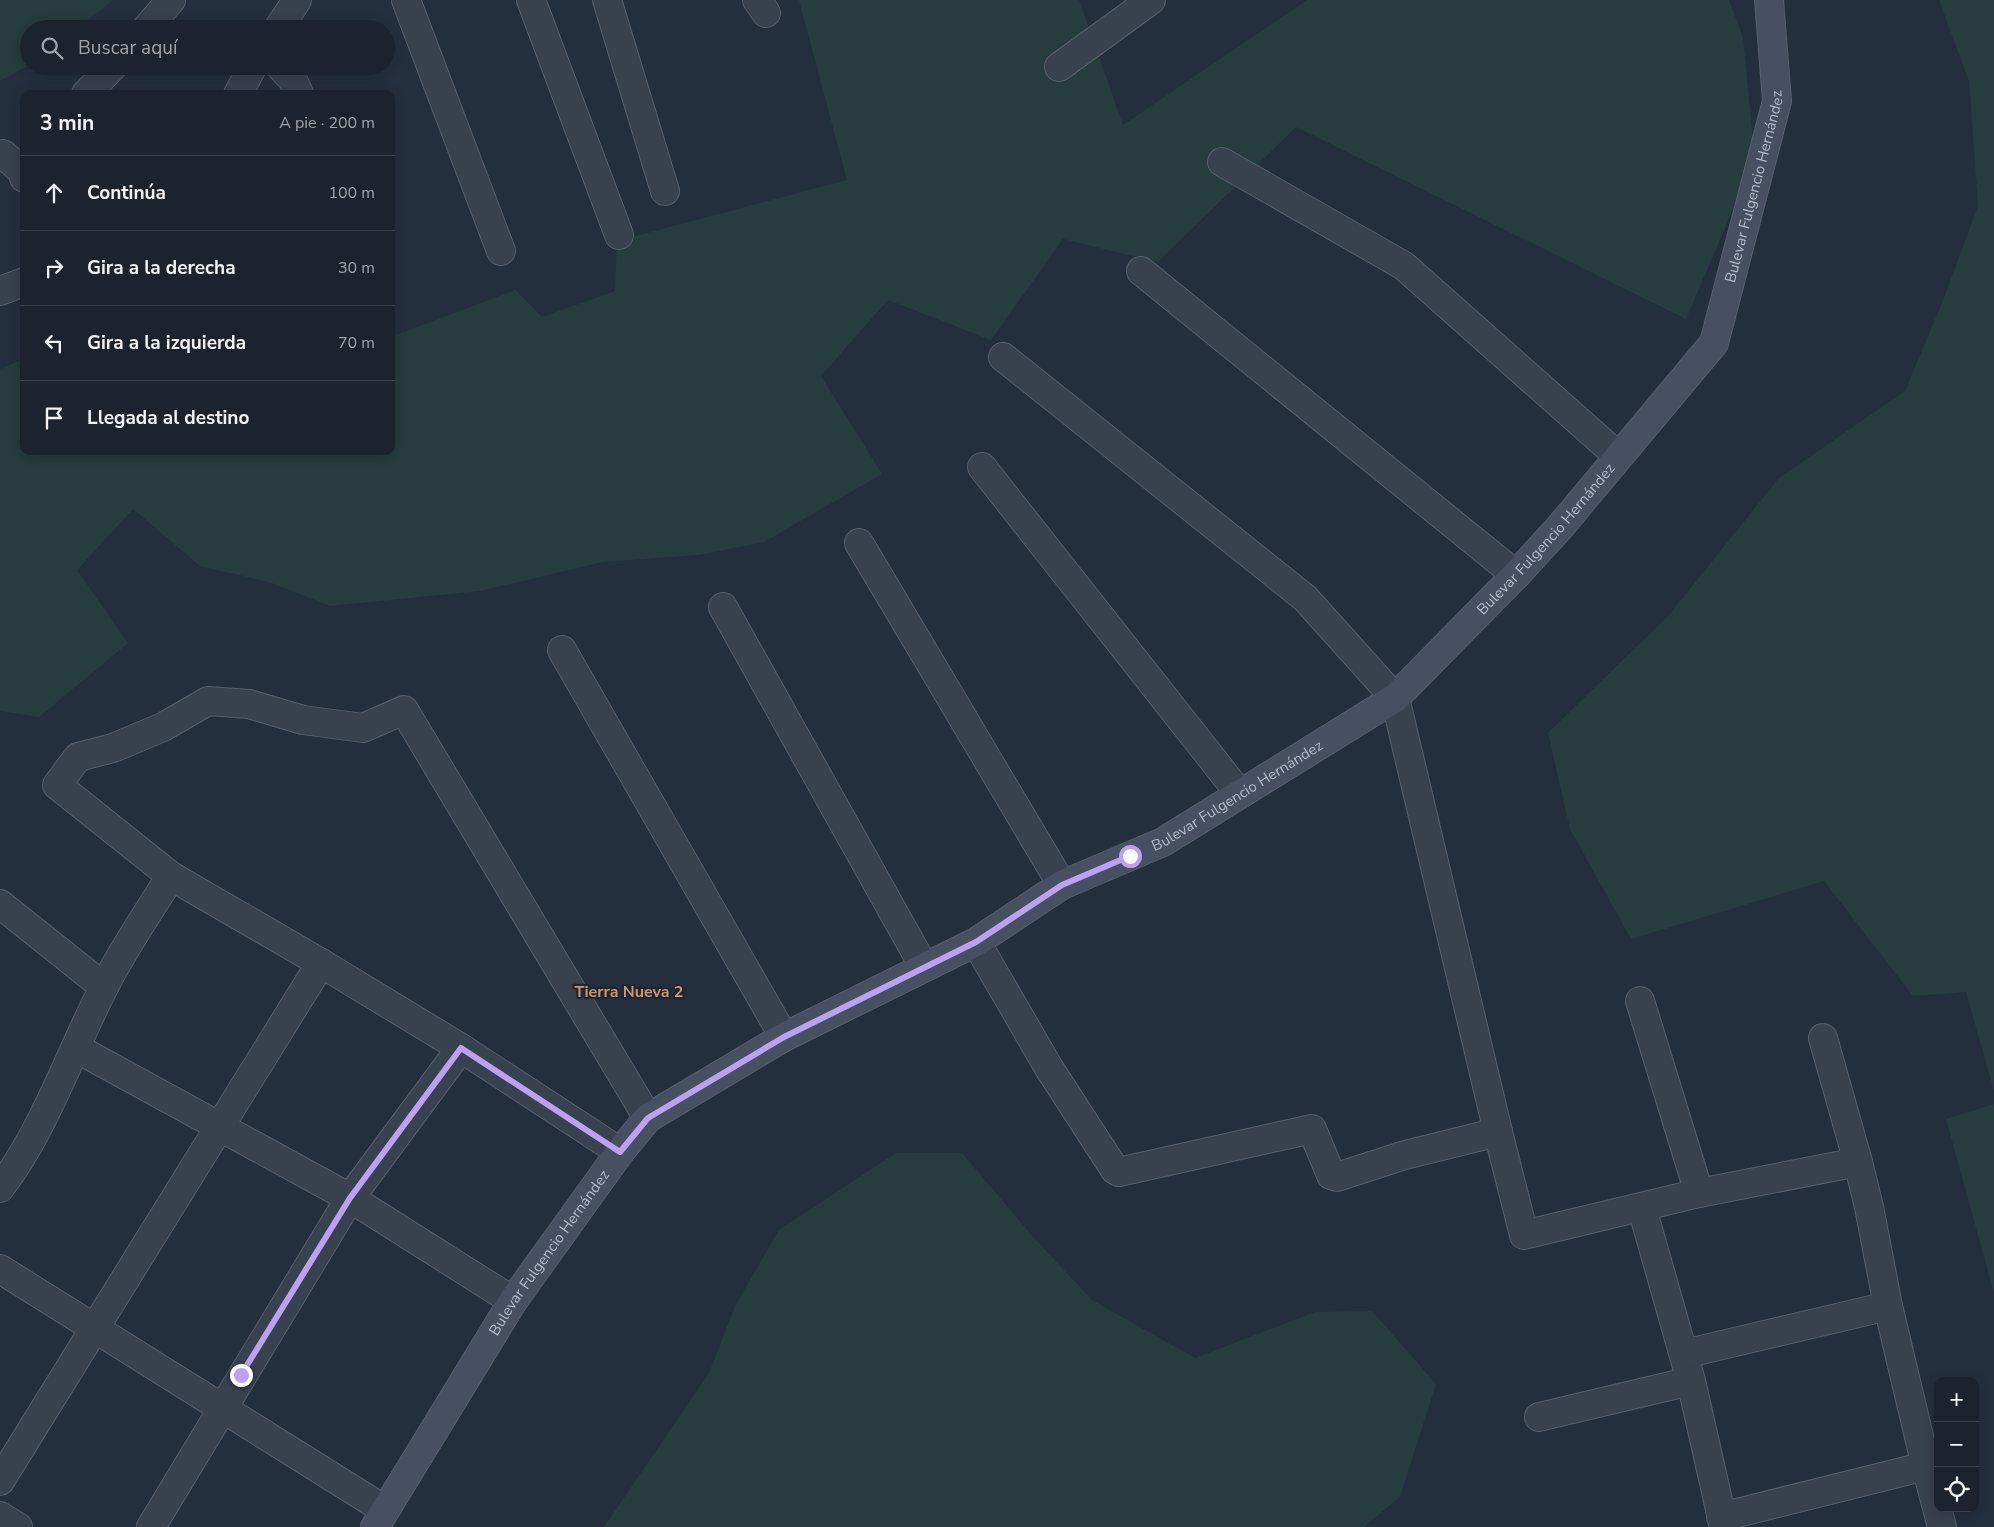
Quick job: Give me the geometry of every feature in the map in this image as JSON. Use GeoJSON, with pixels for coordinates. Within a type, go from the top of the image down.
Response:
{"type":"FeatureCollection","features":[{"type":"Feature","properties":{"kind":"street"},"geometry":{"type":"LineString","coordinates":[[154,20],[171,0]]}},
{"type":"Feature","properties":{"kind":"street"},"geometry":{"type":"LineString","coordinates":[[284,20],[297,0]]}},
{"type":"Feature","properties":{"kind":"street"},"geometry":{"type":"LineString","coordinates":[[406,0],[501,251]]}},
{"type":"Feature","properties":{"kind":"street"},"geometry":{"type":"LineString","coordinates":[[531,0],[619,236]]}},
{"type":"Feature","properties":{"kind":"street"},"geometry":{"type":"LineString","coordinates":[[606,0],[665,191]]}},
{"type":"Feature","properties":{"kind":"street"},"geometry":{"type":"LineString","coordinates":[[1059,67],[1151,0]]}},
{"type":"Feature","properties":{"kind":"street","name":"Bulevar Fulgencio Hernández"},"geometry":{"type":"LineString","coordinates":[[380,1518],[513,1302],[620,1152],[648,1118],[784,1037],[976,942],[1062,885],[1163,842],[1395,698],[1516,575],[1560,527],[1714,343],[1777,101],[1769,0]]}},
{"type":"Feature","properties":{"kind":"street"},"geometry":{"type":"LineString","coordinates":[[90,90],[104,75]]}},
{"type":"Feature","properties":{"kind":"street"},"geometry":{"type":"LineString","coordinates":[[240,90],[248,75]]}},
{"type":"Feature","properties":{"kind":"street"},"geometry":{"type":"LineString","coordinates":[[288,75],[297,90]]}},
{"type":"Feature","properties":{"kind":"street"},"geometry":{"type":"LineString","coordinates":[[1222,162],[1404,266],[1618,456]]}},
{"type":"Feature","properties":{"kind":"street"},"geometry":{"type":"LineString","coordinates":[[1141,271],[1516,575]]}},
{"type":"Feature","properties":{"kind":"street"},"geometry":{"type":"LineString","coordinates":[[0,291],[20,284]]}},
{"type":"Feature","properties":{"kind":"street"},"geometry":{"type":"LineString","coordinates":[[1002,358],[1305,598],[1395,698],[1524,1236],[1699,1193],[1858,1162]]}},
{"type":"Feature","properties":{"kind":"street"},"geometry":{"type":"LineString","coordinates":[[982,467],[1240,794]]}},
{"type":"Feature","properties":{"kind":"street"},"geometry":{"type":"LineString","coordinates":[[858,543],[1062,885]]}},
{"type":"Feature","properties":{"kind":"street"},"geometry":{"type":"LineString","coordinates":[[723,607],[924,967]]}},
{"type":"Feature","properties":{"kind":"street"},"geometry":{"type":"LineString","coordinates":[[562,650],[784,1037]]}},
{"type":"Feature","properties":{"kind":"street"},"geometry":{"type":"LineString","coordinates":[[620,1152],[461,1048],[321,963],[171,876],[57,785],[78,757],[113,748],[163,726],[208,701],[249,704],[303,720],[363,728],[404,710],[648,1118]]}},
{"type":"Feature","properties":{"kind":"street"},"geometry":{"type":"LineString","coordinates":[[0,1188],[9,1159],[76,1048],[104,987],[171,876]]}},
{"type":"Feature","properties":{"kind":"street"},"geometry":{"type":"LineString","coordinates":[[0,904],[104,987]]}},
{"type":"Feature","properties":{"kind":"street"},"geometry":{"type":"LineString","coordinates":[[976,942],[1049,1068],[1115,1170],[1119,1172],[1312,1129],[1331,1175],[1337,1177],[1405,1155],[1498,1132]]}},
{"type":"Feature","properties":{"kind":"street"},"geometry":{"type":"LineString","coordinates":[[0,1481],[321,963]]}},
{"type":"Feature","properties":{"kind":"street"},"geometry":{"type":"LineString","coordinates":[[1640,1002],[1699,1193]]}},
{"type":"Feature","properties":{"kind":"street"},"geometry":{"type":"LineString","coordinates":[[1823,1038],[1869,1207],[1888,1306],[1942,1527]]}},
{"type":"Feature","properties":{"kind":"street"},"geometry":{"type":"LineString","coordinates":[[76,1048],[350,1198],[513,1302]]}},
{"type":"Feature","properties":{"kind":"street"},"geometry":{"type":"LineString","coordinates":[[151,1527],[350,1198],[461,1048]]}},
{"type":"Feature","properties":{"kind":"street"},"geometry":{"type":"LineString","coordinates":[[1642,1208],[1691,1381],[1722,1522],[1926,1466]]}},
{"type":"Feature","properties":{"kind":"street"},"geometry":{"type":"LineString","coordinates":[[0,1269],[222,1407],[380,1518]]}},
{"type":"Feature","properties":{"kind":"street"},"geometry":{"type":"LineString","coordinates":[[1684,1354],[1888,1306]]}},
{"type":"Feature","properties":{"kind":"street"},"geometry":{"type":"LineString","coordinates":[[1539,1417],[1691,1381]]}},
{"type":"Feature","properties":{"kind":"street"},"geometry":{"type":"LineString","coordinates":[[0,1516],[18,1527]]}},
{"type":"Feature","properties":{"kind":"green space"},"geometry":{"type":"Polygon","coordinates":[[[0,0],[113,0],[87,20],[20,20],[20,70],[0,81],[0,0]]]}},
{"type":"Feature","properties":{"kind":"green space"},"geometry":{"type":"Polygon","coordinates":[[[799,0],[1079,0],[1123,125],[1307,0],[1729,0],[1743,37],[1754,150],[1725,228],[1686,319],[1296,127],[1158,262],[1063,239],[991,340],[888,300],[821,376],[882,474],[764,542],[698,555],[603,562],[480,591],[330,606],[269,582],[200,566],[133,509],[77,570],[128,643],[39,717],[0,711],[0,369],[20,361],[20,455],[395,455],[395,335],[515,290],[542,317],[615,291],[617,241],[847,180],[799,0]]]}},
{"type":"Feature","properties":{"kind":"green space"},"geometry":{"type":"Polygon","coordinates":[[[1939,0],[1994,0],[1994,1091],[1966,992],[1913,996],[1824,881],[1631,939],[1570,829],[1548,733],[1669,615],[1779,478],[1905,391],[1944,298],[1978,206],[1969,81],[1939,0]]]}},
{"type":"Feature","properties":{"kind":"green space"},"geometry":{"type":"Polygon","coordinates":[[[1994,1104],[1994,1293],[1946,1119],[1994,1104]]]}},
{"type":"Feature","properties":{"kind":"green space"},"geometry":{"type":"Polygon","coordinates":[[[896,1153],[962,1153],[1034,1238],[1092,1300],[1195,1358],[1315,1312],[1372,1311],[1436,1384],[1400,1497],[1364,1527],[604,1527],[709,1373],[736,1304],[779,1230],[896,1153]]]}},
{"type":"Feature","properties":{"kind":"district","name":"Tierra Nueva 2"},"geometry":{"type":"Point","coordinates":[629,992]}},
{"type":"Feature","properties":{"kind":"route"},"geometry":{"type":"LineString","coordinates":[[241,1375],[350,1198],[461,1048],[620,1152],[648,1118],[784,1037],[976,942],[1062,885],[1130,856]]}}]}
